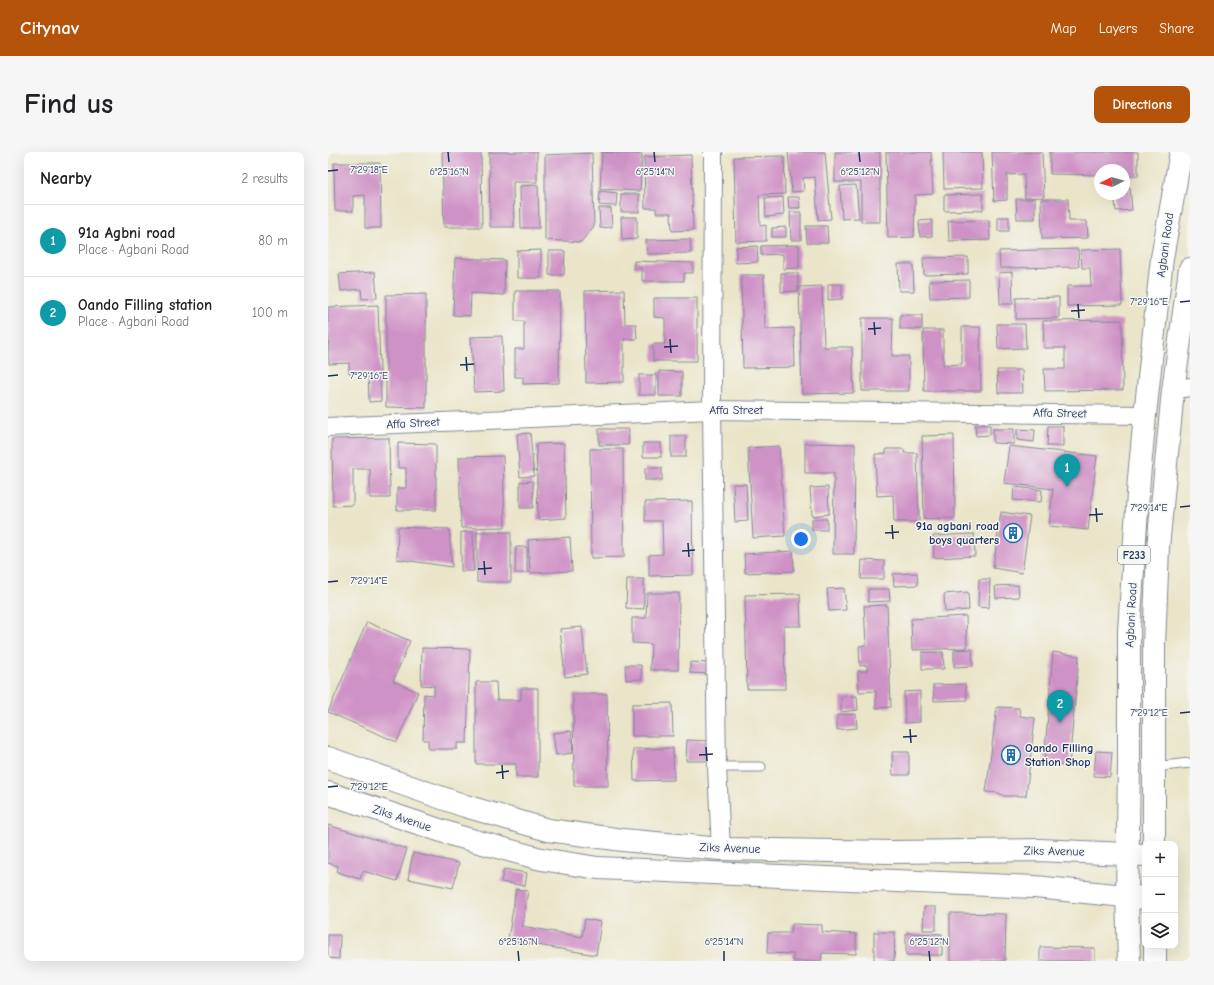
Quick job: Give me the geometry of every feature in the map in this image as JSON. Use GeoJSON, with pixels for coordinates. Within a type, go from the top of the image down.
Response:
{"type":"FeatureCollection","features":[{"type":"Feature","properties":{"kind":"main road","name":"Agbani Road"},"geometry":{"type":"LineString","coordinates":[[1129,961],[1136,897],[1136,854],[1129,631],[1139,478],[1145,415],[1162,258],[1180,152]]}},
{"type":"Feature","properties":{"kind":"main road","name":"Agbani Road"},"geometry":{"type":"LineString","coordinates":[[1154,841],[1154,644],[1158,548],[1181,389],[1190,268]]}},
{"type":"Feature","properties":{"kind":"main road","name":"Ziks Avenue"},"geometry":{"type":"LineString","coordinates":[[328,758],[465,806],[548,830],[623,840],[721,849],[893,852],[1040,850],[1136,854]]}},
{"type":"Feature","properties":{"kind":"main road","name":"Ziks Avenue"},"geometry":{"type":"LineString","coordinates":[[328,793],[458,836],[541,859],[598,868],[1035,887],[1136,897]]}},
{"type":"Feature","properties":{"kind":"main road"},"geometry":{"type":"LineString","coordinates":[[1155,949],[1155,961]]}},
{"type":"Feature","properties":{"kind":"street"},"geometry":{"type":"LineString","coordinates":[[713,152],[712,410],[716,767],[721,849]]}},
{"type":"Feature","properties":{"kind":"street","name":"Affa Street"},"geometry":{"type":"LineString","coordinates":[[328,427],[712,410],[1145,415]]}},
{"type":"Feature","properties":{"kind":"lane"},"geometry":{"type":"LineString","coordinates":[[1154,767],[1190,763]]}},
{"type":"Feature","properties":{"kind":"lane"},"geometry":{"type":"LineString","coordinates":[[716,767],[761,767]]}},
{"type":"Feature","properties":{"kind":"building"},"geometry":{"type":"Polygon","coordinates":[[[442,152],[481,152],[482,227],[444,227],[442,152]]]}},
{"type":"Feature","properties":{"kind":"building"},"geometry":{"type":"Polygon","coordinates":[[[489,152],[537,152],[537,182],[513,182],[514,227],[490,227],[489,152]]]}},
{"type":"Feature","properties":{"kind":"building"},"geometry":{"type":"Polygon","coordinates":[[[602,152],[642,154],[640,191],[600,189],[602,152]]]}},
{"type":"Feature","properties":{"kind":"building"},"geometry":{"type":"Polygon","coordinates":[[[788,152],[825,152],[831,219],[818,220],[815,177],[803,178],[804,191],[792,192],[788,152]]]}},
{"type":"Feature","properties":{"kind":"building"},"geometry":{"type":"Polygon","coordinates":[[[835,152],[880,152],[880,222],[861,222],[861,182],[835,182],[835,152]]]}},
{"type":"Feature","properties":{"kind":"building"},"geometry":{"type":"Polygon","coordinates":[[[886,152],[931,152],[933,194],[915,195],[914,237],[888,238],[886,152]]]}},
{"type":"Feature","properties":{"kind":"building"},"geometry":{"type":"Polygon","coordinates":[[[943,152],[982,152],[983,188],[944,189],[943,152]]]}},
{"type":"Feature","properties":{"kind":"building"},"geometry":{"type":"Polygon","coordinates":[[[992,152],[1042,152],[1044,197],[1025,198],[1024,174],[1007,175],[1007,200],[994,201],[992,152]]]}},
{"type":"Feature","properties":{"kind":"building"},"geometry":{"type":"Polygon","coordinates":[[[1050,152],[1138,152],[1138,176],[1130,176],[1130,164],[1094,164],[1094,175],[1050,174],[1050,152]]]}},
{"type":"Feature","properties":{"kind":"building"},"geometry":{"type":"Polygon","coordinates":[[[592,153],[594,226],[581,242],[545,240],[545,155],[592,153]]]}},
{"type":"Feature","properties":{"kind":"building"},"geometry":{"type":"Polygon","coordinates":[[[691,155],[693,230],[672,231],[671,213],[656,213],[656,208],[645,208],[644,157],[691,155]]]}},
{"type":"Feature","properties":{"kind":"building"},"geometry":{"type":"Polygon","coordinates":[[[784,156],[785,194],[759,195],[760,226],[766,225],[766,241],[736,242],[734,157],[784,156]]]}},
{"type":"Feature","properties":{"kind":"building"},"geometry":{"type":"Polygon","coordinates":[[[334,163],[380,163],[381,228],[365,228],[365,195],[353,196],[353,211],[335,211],[334,163]]]}},
{"type":"Feature","properties":{"kind":"building"},"geometry":{"type":"Polygon","coordinates":[[[538,185],[539,228],[521,228],[520,186],[538,185]]]}},
{"type":"Feature","properties":{"kind":"building"},"geometry":{"type":"Polygon","coordinates":[[[856,185],[859,218],[842,219],[840,186],[856,185]]]}},
{"type":"Feature","properties":{"kind":"building"},"geometry":{"type":"Polygon","coordinates":[[[1130,187],[1132,210],[1116,211],[1115,200],[1130,200],[1130,187]]]}},
{"type":"Feature","properties":{"kind":"building"},"geometry":{"type":"Polygon","coordinates":[[[600,191],[617,193],[616,206],[599,205],[600,191]]]}},
{"type":"Feature","properties":{"kind":"building"},"geometry":{"type":"Polygon","coordinates":[[[621,194],[639,194],[639,212],[621,212],[621,194]]]}},
{"type":"Feature","properties":{"kind":"building"},"geometry":{"type":"Polygon","coordinates":[[[983,194],[983,210],[944,211],[944,195],[983,194]]]}},
{"type":"Feature","properties":{"kind":"building"},"geometry":{"type":"Polygon","coordinates":[[[783,197],[784,215],[766,217],[765,198],[783,197]]]}},
{"type":"Feature","properties":{"kind":"building"},"geometry":{"type":"Polygon","coordinates":[[[788,197],[799,197],[800,208],[789,208],[788,197]]]}},
{"type":"Feature","properties":{"kind":"building"},"geometry":{"type":"Polygon","coordinates":[[[1016,199],[1035,199],[1035,219],[1017,219],[1016,199]]]}},
{"type":"Feature","properties":{"kind":"building"},"geometry":{"type":"Polygon","coordinates":[[[1041,199],[1068,199],[1069,221],[1087,221],[1088,238],[1042,239],[1041,199]]]}},
{"type":"Feature","properties":{"kind":"building"},"geometry":{"type":"Polygon","coordinates":[[[599,208],[611,208],[612,227],[600,228],[599,208]]]}},
{"type":"Feature","properties":{"kind":"building"},"geometry":{"type":"Polygon","coordinates":[[[790,212],[801,212],[801,240],[791,240],[790,212]]]}},
{"type":"Feature","properties":{"kind":"building"},"geometry":{"type":"Polygon","coordinates":[[[621,217],[637,217],[637,239],[622,240],[621,217]]]}},
{"type":"Feature","properties":{"kind":"building"},"geometry":{"type":"Polygon","coordinates":[[[998,217],[1009,217],[1009,231],[998,231],[998,217]]]}},
{"type":"Feature","properties":{"kind":"building"},"geometry":{"type":"Polygon","coordinates":[[[932,220],[932,236],[920,237],[919,221],[932,220]]]}},
{"type":"Feature","properties":{"kind":"building"},"geometry":{"type":"Polygon","coordinates":[[[989,220],[990,240],[949,241],[948,221],[989,220]]]}},
{"type":"Feature","properties":{"kind":"building"},"geometry":{"type":"Polygon","coordinates":[[[806,226],[827,226],[828,243],[807,243],[806,226]]]}},
{"type":"Feature","properties":{"kind":"building"},"geometry":{"type":"Polygon","coordinates":[[[786,227],[786,237],[772,237],[772,228],[786,227]]]}},
{"type":"Feature","properties":{"kind":"building"},"geometry":{"type":"Polygon","coordinates":[[[690,239],[691,253],[647,254],[646,240],[690,239]]]}},
{"type":"Feature","properties":{"kind":"building"},"geometry":{"type":"Polygon","coordinates":[[[799,245],[799,268],[783,269],[783,254],[761,255],[761,246],[799,245]]]}},
{"type":"Feature","properties":{"kind":"building"},"geometry":{"type":"Polygon","coordinates":[[[757,246],[758,262],[736,263],[736,247],[757,246]]]}},
{"type":"Feature","properties":{"kind":"building"},"geometry":{"type":"Polygon","coordinates":[[[1078,249],[1079,267],[1000,268],[999,251],[1078,249]]]}},
{"type":"Feature","properties":{"kind":"building"},"geometry":{"type":"Polygon","coordinates":[[[1120,249],[1122,305],[1067,306],[1067,286],[1091,286],[1090,268],[1082,268],[1081,250],[1120,249]]]}},
{"type":"Feature","properties":{"kind":"building"},"geometry":{"type":"Polygon","coordinates":[[[541,250],[541,278],[517,278],[517,251],[541,250]]]}},
{"type":"Feature","properties":{"kind":"building"},"geometry":{"type":"Polygon","coordinates":[[[549,251],[565,251],[564,275],[549,275],[549,251]]]}},
{"type":"Feature","properties":{"kind":"building"},"geometry":{"type":"Polygon","coordinates":[[[968,257],[968,274],[924,275],[923,258],[968,257]]]}},
{"type":"Feature","properties":{"kind":"building"},"geometry":{"type":"Polygon","coordinates":[[[455,258],[505,260],[504,295],[471,293],[470,316],[453,315],[455,258]]]}},
{"type":"Feature","properties":{"kind":"building"},"geometry":{"type":"Polygon","coordinates":[[[634,261],[693,263],[693,273],[684,273],[684,281],[642,281],[642,268],[634,268],[634,261]]]}},
{"type":"Feature","properties":{"kind":"building"},"geometry":{"type":"Polygon","coordinates":[[[898,264],[913,264],[914,291],[899,291],[898,264]]]}},
{"type":"Feature","properties":{"kind":"building"},"geometry":{"type":"Polygon","coordinates":[[[375,272],[377,298],[362,299],[361,289],[341,291],[339,274],[375,272]]]}},
{"type":"Feature","properties":{"kind":"building"},"geometry":{"type":"Polygon","coordinates":[[[1012,272],[1013,304],[1000,304],[999,273],[1012,272]]]}},
{"type":"Feature","properties":{"kind":"building"},"geometry":{"type":"Polygon","coordinates":[[[781,273],[798,273],[798,291],[781,292],[781,273]]]}},
{"type":"Feature","properties":{"kind":"building"},"geometry":{"type":"Polygon","coordinates":[[[741,275],[764,275],[765,329],[794,328],[795,367],[743,368],[741,275]]]}},
{"type":"Feature","properties":{"kind":"building"},"geometry":{"type":"Polygon","coordinates":[[[969,280],[969,297],[930,298],[929,281],[969,280]]]}},
{"type":"Feature","properties":{"kind":"building"},"geometry":{"type":"Polygon","coordinates":[[[828,284],[842,284],[842,299],[828,300],[828,284]]]}},
{"type":"Feature","properties":{"kind":"building"},"geometry":{"type":"Polygon","coordinates":[[[822,286],[824,347],[852,347],[854,393],[802,394],[799,287],[822,286]]]}},
{"type":"Feature","properties":{"kind":"building"},"geometry":{"type":"Polygon","coordinates":[[[624,290],[625,324],[636,324],[637,339],[624,339],[624,382],[586,383],[585,291],[624,290]]]}},
{"type":"Feature","properties":{"kind":"building"},"geometry":{"type":"Polygon","coordinates":[[[515,291],[560,291],[559,383],[523,384],[523,377],[515,377],[515,349],[524,349],[524,321],[515,321],[515,291]]]}},
{"type":"Feature","properties":{"kind":"building"},"geometry":{"type":"Polygon","coordinates":[[[426,294],[426,408],[386,407],[386,295],[426,294]]]}},
{"type":"Feature","properties":{"kind":"building"},"geometry":{"type":"Polygon","coordinates":[[[1059,297],[1059,318],[1016,319],[1016,298],[1059,297]]]}},
{"type":"Feature","properties":{"kind":"building"},"geometry":{"type":"Polygon","coordinates":[[[654,298],[697,298],[697,361],[653,361],[653,344],[665,344],[665,318],[654,317],[654,298]]]}},
{"type":"Feature","properties":{"kind":"building"},"geometry":{"type":"Polygon","coordinates":[[[378,305],[381,401],[369,402],[368,373],[349,373],[349,363],[329,364],[328,307],[378,305]]]}},
{"type":"Feature","properties":{"kind":"building"},"geometry":{"type":"Polygon","coordinates":[[[900,315],[922,315],[922,329],[900,329],[900,315]]]}},
{"type":"Feature","properties":{"kind":"building"},"geometry":{"type":"Polygon","coordinates":[[[862,318],[893,318],[892,356],[909,356],[909,391],[862,391],[862,318]]]}},
{"type":"Feature","properties":{"kind":"building"},"geometry":{"type":"Polygon","coordinates":[[[1122,320],[1123,390],[1045,391],[1044,369],[1065,369],[1065,348],[1044,348],[1043,321],[1122,320]]]}},
{"type":"Feature","properties":{"kind":"building"},"geometry":{"type":"Polygon","coordinates":[[[997,324],[1025,324],[1026,348],[998,349],[997,324]]]}},
{"type":"Feature","properties":{"kind":"building"},"geometry":{"type":"Polygon","coordinates":[[[962,327],[980,327],[981,391],[924,391],[923,330],[943,330],[943,365],[962,364],[962,327]]]}},
{"type":"Feature","properties":{"kind":"building"},"geometry":{"type":"Polygon","coordinates":[[[502,336],[504,391],[474,392],[471,337],[502,336]]]}},
{"type":"Feature","properties":{"kind":"building"},"geometry":{"type":"Polygon","coordinates":[[[997,370],[1022,370],[1023,393],[998,393],[997,370]]]}},
{"type":"Feature","properties":{"kind":"building"},"geometry":{"type":"Polygon","coordinates":[[[659,371],[682,372],[682,396],[659,396],[659,371]]]}},
{"type":"Feature","properties":{"kind":"building"},"geometry":{"type":"Polygon","coordinates":[[[639,375],[656,375],[656,395],[639,395],[639,375]]]}},
{"type":"Feature","properties":{"kind":"building"},"geometry":{"type":"Polygon","coordinates":[[[975,425],[990,425],[990,435],[976,436],[975,425]]]}},
{"type":"Feature","properties":{"kind":"building"},"geometry":{"type":"Polygon","coordinates":[[[1048,426],[1063,426],[1063,446],[1047,446],[1048,426]]]}},
{"type":"Feature","properties":{"kind":"building"},"geometry":{"type":"Polygon","coordinates":[[[599,429],[629,429],[628,445],[599,445],[599,429]]]}},
{"type":"Feature","properties":{"kind":"building"},"geometry":{"type":"Polygon","coordinates":[[[993,429],[1014,429],[1014,444],[993,443],[993,429]]]}},
{"type":"Feature","properties":{"kind":"building"},"geometry":{"type":"Polygon","coordinates":[[[1017,429],[1035,430],[1034,442],[1017,440],[1017,429]]]}},
{"type":"Feature","properties":{"kind":"building"},"geometry":{"type":"Polygon","coordinates":[[[530,433],[534,476],[520,477],[517,434],[530,433]]]}},
{"type":"Feature","properties":{"kind":"building"},"geometry":{"type":"Polygon","coordinates":[[[954,435],[955,518],[924,519],[922,436],[954,435]]]}},
{"type":"Feature","properties":{"kind":"building"},"geometry":{"type":"Polygon","coordinates":[[[671,436],[686,436],[686,457],[671,457],[671,436]]]}},
{"type":"Feature","properties":{"kind":"building"},"geometry":{"type":"Polygon","coordinates":[[[389,438],[390,498],[370,498],[370,469],[353,469],[353,505],[333,506],[332,439],[389,438]]]}},
{"type":"Feature","properties":{"kind":"building"},"geometry":{"type":"Polygon","coordinates":[[[398,443],[436,444],[436,510],[397,510],[397,488],[406,488],[406,468],[398,468],[398,443]]]}},
{"type":"Feature","properties":{"kind":"building"},"geometry":{"type":"Polygon","coordinates":[[[564,443],[566,518],[538,520],[536,444],[564,443]]]}},
{"type":"Feature","properties":{"kind":"building"},"geometry":{"type":"Polygon","coordinates":[[[643,443],[661,443],[661,457],[643,457],[643,443]]]}},
{"type":"Feature","properties":{"kind":"building"},"geometry":{"type":"Polygon","coordinates":[[[805,443],[855,444],[854,554],[833,554],[834,473],[805,473],[805,443]]]}},
{"type":"Feature","properties":{"kind":"building"},"geometry":{"type":"Polygon","coordinates":[[[779,446],[785,536],[753,538],[748,448],[779,446]]]}},
{"type":"Feature","properties":{"kind":"building"},"geometry":{"type":"Polygon","coordinates":[[[1009,446],[1097,456],[1088,530],[1049,526],[1053,489],[1004,483],[1009,446]]]}},
{"type":"Feature","properties":{"kind":"building"},"geometry":{"type":"Polygon","coordinates":[[[590,449],[623,449],[624,557],[591,558],[590,449]]]}},
{"type":"Feature","properties":{"kind":"building"},"geometry":{"type":"Polygon","coordinates":[[[886,449],[904,449],[904,453],[917,453],[919,522],[894,522],[893,495],[877,496],[875,454],[886,454],[886,449]]]}},
{"type":"Feature","properties":{"kind":"building"},"geometry":{"type":"Polygon","coordinates":[[[503,456],[505,527],[461,528],[459,457],[503,456]]]}},
{"type":"Feature","properties":{"kind":"building"},"geometry":{"type":"Polygon","coordinates":[[[645,468],[662,468],[662,480],[645,480],[645,468]]]}},
{"type":"Feature","properties":{"kind":"building"},"geometry":{"type":"Polygon","coordinates":[[[533,481],[533,508],[520,508],[520,482],[533,481]]]}},
{"type":"Feature","properties":{"kind":"building"},"geometry":{"type":"Polygon","coordinates":[[[733,484],[746,484],[748,521],[735,522],[733,484]]]}},
{"type":"Feature","properties":{"kind":"building"},"geometry":{"type":"Polygon","coordinates":[[[828,487],[829,514],[812,516],[810,488],[828,487]]]}},
{"type":"Feature","properties":{"kind":"building"},"geometry":{"type":"Polygon","coordinates":[[[1014,487],[1042,490],[1041,502],[1013,500],[1014,487]]]}},
{"type":"Feature","properties":{"kind":"building"},"geometry":{"type":"Polygon","coordinates":[[[692,501],[693,575],[649,576],[649,555],[663,554],[662,521],[645,521],[645,502],[692,501]]]}},
{"type":"Feature","properties":{"kind":"building","name":"91a agbani road boys quarters"},"geometry":{"type":"Polygon","coordinates":[[[1001,512],[1030,516],[1022,573],[993,568],[1001,512]]]}},
{"type":"Feature","properties":{"kind":"building"},"geometry":{"type":"Polygon","coordinates":[[[812,519],[827,519],[827,530],[812,530],[812,519]]]}},
{"type":"Feature","properties":{"kind":"building"},"geometry":{"type":"Polygon","coordinates":[[[398,527],[449,529],[452,567],[397,559],[398,527]]]}},
{"type":"Feature","properties":{"kind":"building"},"geometry":{"type":"Polygon","coordinates":[[[461,532],[473,532],[474,571],[461,571],[461,532]]]}},
{"type":"Feature","properties":{"kind":"building"},"geometry":{"type":"Polygon","coordinates":[[[477,532],[511,532],[511,582],[477,582],[477,532]]]}},
{"type":"Feature","properties":{"kind":"building"},"geometry":{"type":"Polygon","coordinates":[[[974,534],[975,556],[934,558],[933,536],[974,534]]]}},
{"type":"Feature","properties":{"kind":"building"},"geometry":{"type":"Polygon","coordinates":[[[570,537],[572,571],[530,573],[528,540],[570,537]]]}},
{"type":"Feature","properties":{"kind":"building"},"geometry":{"type":"Polygon","coordinates":[[[516,547],[527,547],[527,573],[515,573],[516,547]]]}},
{"type":"Feature","properties":{"kind":"building"},"geometry":{"type":"Polygon","coordinates":[[[793,551],[794,571],[745,573],[744,554],[793,551]]]}},
{"type":"Feature","properties":{"kind":"building"},"geometry":{"type":"Polygon","coordinates":[[[862,560],[884,561],[884,579],[861,579],[862,560]]]}},
{"type":"Feature","properties":{"kind":"building"},"geometry":{"type":"Polygon","coordinates":[[[917,573],[918,585],[894,586],[893,574],[917,573]]]}},
{"type":"Feature","properties":{"kind":"building"},"geometry":{"type":"Polygon","coordinates":[[[627,579],[644,579],[644,609],[626,608],[627,579]]]}},
{"type":"Feature","properties":{"kind":"building"},"geometry":{"type":"Polygon","coordinates":[[[979,579],[990,579],[989,608],[978,607],[979,579]]]}},
{"type":"Feature","properties":{"kind":"building"},"geometry":{"type":"Polygon","coordinates":[[[1018,585],[1019,597],[996,598],[995,586],[1018,585]]]}},
{"type":"Feature","properties":{"kind":"building"},"geometry":{"type":"Polygon","coordinates":[[[844,588],[846,610],[829,611],[827,589],[844,588]]]}},
{"type":"Feature","properties":{"kind":"building"},"geometry":{"type":"Polygon","coordinates":[[[868,589],[889,589],[890,601],[868,602],[868,589]]]}},
{"type":"Feature","properties":{"kind":"building"},"geometry":{"type":"Polygon","coordinates":[[[968,592],[969,610],[945,612],[944,594],[968,592]]]}},
{"type":"Feature","properties":{"kind":"building"},"geometry":{"type":"Polygon","coordinates":[[[647,593],[679,593],[678,670],[650,670],[651,644],[632,643],[632,618],[646,618],[647,593]]]}},
{"type":"Feature","properties":{"kind":"building"},"geometry":{"type":"Polygon","coordinates":[[[800,594],[801,626],[784,626],[785,689],[747,689],[745,595],[800,594]]]}},
{"type":"Feature","properties":{"kind":"building"},"geometry":{"type":"Polygon","coordinates":[[[887,605],[891,707],[876,708],[876,691],[859,692],[858,671],[867,671],[867,665],[860,666],[859,646],[866,645],[864,606],[887,605]]]}},
{"type":"Feature","properties":{"kind":"building"},"geometry":{"type":"Polygon","coordinates":[[[966,616],[967,648],[912,650],[911,619],[966,616]]]}},
{"type":"Feature","properties":{"kind":"building"},"geometry":{"type":"Polygon","coordinates":[[[367,622],[410,641],[393,681],[418,692],[397,742],[328,712],[367,622]]]}},
{"type":"Feature","properties":{"kind":"building"},"geometry":{"type":"Polygon","coordinates":[[[582,627],[587,674],[565,677],[560,629],[582,627]]]}},
{"type":"Feature","properties":{"kind":"building"},"geometry":{"type":"Polygon","coordinates":[[[422,648],[470,649],[467,743],[457,743],[457,749],[428,749],[428,740],[423,740],[424,694],[434,695],[434,686],[421,685],[422,648]]]}},
{"type":"Feature","properties":{"kind":"building"},"geometry":{"type":"Polygon","coordinates":[[[972,649],[973,666],[954,667],[954,650],[972,649]]]}},
{"type":"Feature","properties":{"kind":"building"},"geometry":{"type":"Polygon","coordinates":[[[922,652],[943,652],[944,669],[922,669],[922,652]]]}},
{"type":"Feature","properties":{"kind":"building"},"geometry":{"type":"Polygon","coordinates":[[[1053,652],[1079,656],[1069,766],[1044,764],[1053,652]]]}},
{"type":"Feature","properties":{"kind":"building"},"geometry":{"type":"Polygon","coordinates":[[[690,662],[709,663],[709,674],[690,673],[690,662]]]}},
{"type":"Feature","properties":{"kind":"building"},"geometry":{"type":"Polygon","coordinates":[[[625,665],[641,665],[642,679],[626,680],[625,665]]]}},
{"type":"Feature","properties":{"kind":"building"},"geometry":{"type":"Polygon","coordinates":[[[476,682],[496,682],[497,700],[521,700],[521,688],[538,688],[538,777],[516,777],[516,764],[476,764],[476,682]]]}},
{"type":"Feature","properties":{"kind":"building"},"geometry":{"type":"Polygon","coordinates":[[[965,684],[967,700],[934,701],[933,685],[965,684]]]}},
{"type":"Feature","properties":{"kind":"building"},"geometry":{"type":"Polygon","coordinates":[[[920,691],[920,722],[905,723],[904,692],[920,691]]]}},
{"type":"Feature","properties":{"kind":"building"},"geometry":{"type":"Polygon","coordinates":[[[573,694],[607,694],[608,786],[574,786],[573,694]]]}},
{"type":"Feature","properties":{"kind":"building"},"geometry":{"type":"Polygon","coordinates":[[[857,696],[858,710],[841,712],[841,697],[857,696]]]}},
{"type":"Feature","properties":{"kind":"building"},"geometry":{"type":"Polygon","coordinates":[[[672,703],[673,736],[632,736],[632,704],[672,703]]]}},
{"type":"Feature","properties":{"kind":"building","name":"Oando Filling Station Shop"},"geometry":{"type":"Polygon","coordinates":[[[997,707],[1019,708],[1020,716],[1035,718],[1026,796],[1004,796],[999,793],[986,792],[997,707]]]}},
{"type":"Feature","properties":{"kind":"building"},"geometry":{"type":"Polygon","coordinates":[[[856,714],[857,728],[837,730],[837,715],[856,714]]]}},
{"type":"Feature","properties":{"kind":"building"},"geometry":{"type":"Polygon","coordinates":[[[571,731],[573,753],[556,755],[553,733],[571,731]]]}},
{"type":"Feature","properties":{"kind":"building"},"geometry":{"type":"Polygon","coordinates":[[[687,740],[709,741],[708,761],[686,761],[687,740]]]}},
{"type":"Feature","properties":{"kind":"building"},"geometry":{"type":"Polygon","coordinates":[[[673,748],[674,780],[634,781],[633,749],[673,748]]]}},
{"type":"Feature","properties":{"kind":"building"},"geometry":{"type":"Polygon","coordinates":[[[1096,751],[1112,752],[1110,777],[1094,776],[1096,751]]]}},
{"type":"Feature","properties":{"kind":"building"},"geometry":{"type":"Polygon","coordinates":[[[892,752],[909,752],[909,775],[893,775],[892,752]]]}},
{"type":"Feature","properties":{"kind":"building"},"geometry":{"type":"Polygon","coordinates":[[[328,825],[407,849],[397,881],[363,871],[360,879],[337,872],[338,866],[328,863],[328,825]]]}},
{"type":"Feature","properties":{"kind":"building"},"geometry":{"type":"Polygon","coordinates":[[[413,853],[459,863],[453,888],[408,879],[413,853]]]}},
{"type":"Feature","properties":{"kind":"building"},"geometry":{"type":"Polygon","coordinates":[[[504,869],[527,873],[525,886],[501,882],[504,869]]]}},
{"type":"Feature","properties":{"kind":"building"},"geometry":{"type":"Polygon","coordinates":[[[516,889],[528,891],[522,926],[582,937],[585,919],[601,922],[596,955],[508,940],[516,889]]]}},
{"type":"Feature","properties":{"kind":"building"},"geometry":{"type":"Polygon","coordinates":[[[924,907],[936,907],[936,930],[923,930],[924,907]]]}},
{"type":"Feature","properties":{"kind":"building"},"geometry":{"type":"Polygon","coordinates":[[[950,913],[1006,914],[1005,961],[950,961],[950,913]]]}},
{"type":"Feature","properties":{"kind":"building"},"geometry":{"type":"Polygon","coordinates":[[[792,924],[822,925],[822,932],[856,934],[856,954],[822,953],[821,961],[793,961],[793,954],[767,953],[768,933],[791,933],[792,924]]]}},
{"type":"Feature","properties":{"kind":"building"},"geometry":{"type":"Polygon","coordinates":[[[874,932],[895,932],[894,961],[874,961],[874,932]]]}},
{"type":"Feature","properties":{"kind":"building"},"geometry":{"type":"Polygon","coordinates":[[[906,933],[942,934],[942,955],[906,955],[906,933]]]}},
{"type":"Feature","properties":{"kind":"building"},"geometry":{"type":"Polygon","coordinates":[[[328,935],[340,935],[339,959],[328,958],[328,935]]]}},
{"type":"Feature","properties":{"kind":"building"},"geometry":{"type":"Polygon","coordinates":[[[1040,947],[1095,948],[1095,961],[1040,961],[1040,947]]]}},
{"type":"Feature","properties":{"kind":"place","name":"91a Agbni road"},"geometry":{"type":"Point","coordinates":[1067,487]}},
{"type":"Feature","properties":{"kind":"place","name":"91a agbani road boys quarters"},"geometry":{"type":"Point","coordinates":[1013,533]}},
{"type":"Feature","properties":{"kind":"place","name":"Oando Filling station"},"geometry":{"type":"Point","coordinates":[1060,723]}},
{"type":"Feature","properties":{"kind":"place","name":"Oando Filling Station Shop"},"geometry":{"type":"Point","coordinates":[1011,755]}}]}
